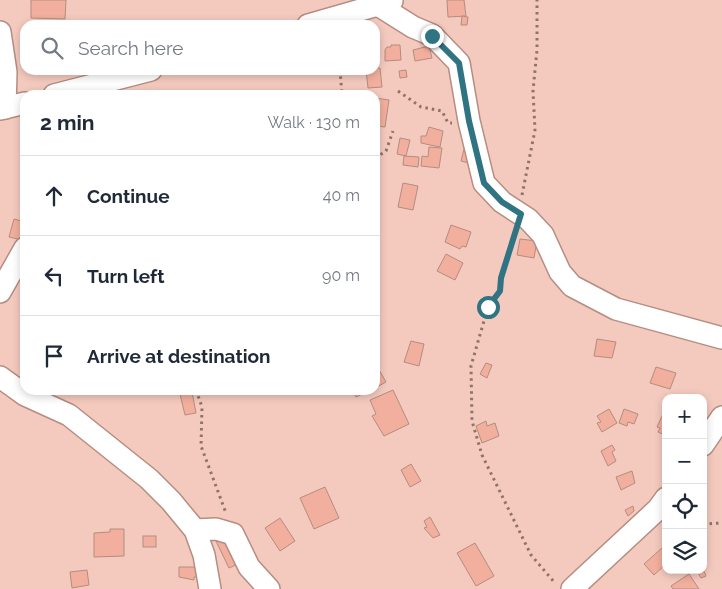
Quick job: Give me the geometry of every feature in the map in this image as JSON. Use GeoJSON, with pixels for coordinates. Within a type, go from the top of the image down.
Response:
{"type":"FeatureCollection","features":[{"type":"Feature","properties":{"kind":"street"},"geometry":{"type":"LineString","coordinates":[[326,20],[386,3],[413,27],[432,36],[459,63],[470,125],[484,183],[502,202],[521,214],[543,235],[560,272],[572,286],[616,309],[722,338]]}},
{"type":"Feature","properties":{"kind":"street"},"geometry":{"type":"LineString","coordinates":[[0,32],[10,106]]}},
{"type":"Feature","properties":{"kind":"street"},"geometry":{"type":"LineString","coordinates":[[73,90],[132,75]]}},
{"type":"Feature","properties":{"kind":"street"},"geometry":{"type":"LineString","coordinates":[[0,292],[20,257]]}},
{"type":"Feature","properties":{"kind":"street"},"geometry":{"type":"LineString","coordinates":[[0,377],[20,391]]}},
{"type":"Feature","properties":{"kind":"street"},"geometry":{"type":"LineString","coordinates":[[25,395],[69,415],[114,453],[149,479],[195,530],[204,555],[210,589]]}},
{"type":"Feature","properties":{"kind":"street"},"geometry":{"type":"LineString","coordinates":[[707,439],[722,417]]}},
{"type":"Feature","properties":{"kind":"street"},"geometry":{"type":"LineString","coordinates":[[572,589],[662,504]]}},
{"type":"Feature","properties":{"kind":"street"},"geometry":{"type":"LineString","coordinates":[[195,530],[216,529],[234,534],[249,566],[269,589]]}},
{"type":"Feature","properties":{"kind":"path"},"geometry":{"type":"LineString","coordinates":[[536,0],[537,50],[533,91],[535,130],[522,191],[521,214],[501,278],[500,291],[488,307],[471,366],[472,421],[482,456],[531,555],[561,589]]}},
{"type":"Feature","properties":{"kind":"path"},"geometry":{"type":"LineString","coordinates":[[340,75],[342,90]]}},
{"type":"Feature","properties":{"kind":"path"},"geometry":{"type":"LineString","coordinates":[[398,91],[421,107],[442,111],[448,123],[470,125]]}},
{"type":"Feature","properties":{"kind":"path"},"geometry":{"type":"LineString","coordinates":[[380,155],[386,151],[393,131]]}},
{"type":"Feature","properties":{"kind":"path"},"geometry":{"type":"LineString","coordinates":[[198,395],[202,407],[201,446],[234,534]]}},
{"type":"Feature","properties":{"kind":"path"},"geometry":{"type":"LineString","coordinates":[[707,524],[722,523]]}},
{"type":"Feature","properties":{"kind":"building"},"geometry":{"type":"Polygon","coordinates":[[[31,0],[66,0],[65,19],[31,18],[31,0]]]}},
{"type":"Feature","properties":{"kind":"building"},"geometry":{"type":"Polygon","coordinates":[[[447,0],[464,0],[466,16],[448,17],[447,0]]]}},
{"type":"Feature","properties":{"kind":"building"},"geometry":{"type":"Polygon","coordinates":[[[462,16],[468,17],[467,25],[461,25],[462,16]]]}},
{"type":"Feature","properties":{"kind":"building"},"geometry":{"type":"Polygon","coordinates":[[[391,45],[400,45],[401,60],[385,61],[385,50],[387,47],[391,47],[391,45]]]}},
{"type":"Feature","properties":{"kind":"building"},"geometry":{"type":"Polygon","coordinates":[[[429,46],[432,58],[415,61],[413,50],[429,46]]]}},
{"type":"Feature","properties":{"kind":"building"},"geometry":{"type":"Polygon","coordinates":[[[380,68],[382,87],[368,88],[367,75],[380,75],[380,68]]]}},
{"type":"Feature","properties":{"kind":"building"},"geometry":{"type":"Polygon","coordinates":[[[406,70],[407,77],[400,78],[399,71],[406,70]]]}},
{"type":"Feature","properties":{"kind":"building"},"geometry":{"type":"Polygon","coordinates":[[[380,99],[389,100],[385,127],[380,126],[380,99]]]}},
{"type":"Feature","properties":{"kind":"building"},"geometry":{"type":"Polygon","coordinates":[[[429,127],[443,131],[440,147],[421,143],[421,136],[426,136],[429,127]]]}},
{"type":"Feature","properties":{"kind":"building"},"geometry":{"type":"Polygon","coordinates":[[[400,138],[410,140],[406,156],[397,154],[400,138]]]}},
{"type":"Feature","properties":{"kind":"building"},"geometry":{"type":"Polygon","coordinates":[[[429,147],[442,148],[439,168],[421,166],[422,156],[428,157],[429,147]]]}},
{"type":"Feature","properties":{"kind":"building"},"geometry":{"type":"Polygon","coordinates":[[[464,149],[471,151],[469,163],[461,161],[464,149]]]}},
{"type":"Feature","properties":{"kind":"building"},"geometry":{"type":"Polygon","coordinates":[[[404,156],[419,157],[418,167],[403,165],[404,156]]]}},
{"type":"Feature","properties":{"kind":"building"},"geometry":{"type":"Polygon","coordinates":[[[403,183],[418,186],[413,210],[398,207],[403,183]]]}},
{"type":"Feature","properties":{"kind":"building"},"geometry":{"type":"Polygon","coordinates":[[[14,219],[20,221],[20,240],[9,237],[14,219]]]}},
{"type":"Feature","properties":{"kind":"building"},"geometry":{"type":"Polygon","coordinates":[[[451,225],[471,232],[466,247],[462,246],[460,249],[445,242],[451,225]]]}},
{"type":"Feature","properties":{"kind":"building"},"geometry":{"type":"Polygon","coordinates":[[[520,239],[537,241],[534,258],[517,255],[520,239]]]}},
{"type":"Feature","properties":{"kind":"building"},"geometry":{"type":"Polygon","coordinates":[[[446,254],[463,263],[455,280],[437,271],[446,254]]]}},
{"type":"Feature","properties":{"kind":"building"},"geometry":{"type":"Polygon","coordinates":[[[597,339],[616,342],[612,358],[594,356],[597,339]]]}},
{"type":"Feature","properties":{"kind":"building"},"geometry":{"type":"Polygon","coordinates":[[[411,341],[424,344],[419,366],[404,362],[411,341]]]}},
{"type":"Feature","properties":{"kind":"building"},"geometry":{"type":"Polygon","coordinates":[[[486,363],[492,365],[487,378],[480,374],[486,363]]]}},
{"type":"Feature","properties":{"kind":"building"},"geometry":{"type":"Polygon","coordinates":[[[656,367],[676,373],[670,389],[650,383],[656,367]]]}},
{"type":"Feature","properties":{"kind":"building"},"geometry":{"type":"Polygon","coordinates":[[[380,372],[386,382],[380,385],[380,372]]]}},
{"type":"Feature","properties":{"kind":"building"},"geometry":{"type":"Polygon","coordinates":[[[393,390],[409,424],[384,436],[372,416],[376,414],[370,400],[393,390]]]}},
{"type":"Feature","properties":{"kind":"building"},"geometry":{"type":"Polygon","coordinates":[[[180,395],[193,395],[196,413],[185,415],[180,395]]]}},
{"type":"Feature","properties":{"kind":"building"},"geometry":{"type":"Polygon","coordinates":[[[609,409],[617,423],[602,432],[597,423],[601,422],[597,416],[609,409]]]}},
{"type":"Feature","properties":{"kind":"building"},"geometry":{"type":"Polygon","coordinates":[[[624,409],[638,414],[634,424],[628,422],[627,426],[619,423],[624,409]]]}},
{"type":"Feature","properties":{"kind":"building"},"geometry":{"type":"Polygon","coordinates":[[[662,416],[662,434],[658,432],[660,428],[657,427],[662,416]]]}},
{"type":"Feature","properties":{"kind":"building"},"geometry":{"type":"Polygon","coordinates":[[[486,421],[487,426],[495,423],[499,436],[482,443],[476,426],[486,421]]]}},
{"type":"Feature","properties":{"kind":"building"},"geometry":{"type":"Polygon","coordinates":[[[612,445],[615,450],[612,452],[616,461],[608,466],[601,451],[612,445]]]}},
{"type":"Feature","properties":{"kind":"building"},"geometry":{"type":"Polygon","coordinates":[[[411,464],[421,481],[410,487],[401,470],[411,464]]]}},
{"type":"Feature","properties":{"kind":"building"},"geometry":{"type":"Polygon","coordinates":[[[632,471],[635,483],[621,490],[616,477],[632,471]]]}},
{"type":"Feature","properties":{"kind":"building"},"geometry":{"type":"Polygon","coordinates":[[[325,487],[339,518],[314,529],[300,498],[325,487]]]}},
{"type":"Feature","properties":{"kind":"building"},"geometry":{"type":"Polygon","coordinates":[[[633,506],[634,511],[628,516],[625,510],[633,506]]]}},
{"type":"Feature","properties":{"kind":"building"},"geometry":{"type":"Polygon","coordinates":[[[430,517],[440,535],[433,538],[424,528],[427,527],[424,521],[430,517]]]}},
{"type":"Feature","properties":{"kind":"building"},"geometry":{"type":"Polygon","coordinates":[[[280,518],[295,541],[280,551],[265,528],[280,518]]]}},
{"type":"Feature","properties":{"kind":"building"},"geometry":{"type":"Polygon","coordinates":[[[110,529],[124,529],[124,556],[94,557],[94,533],[110,532],[110,529]]]}},
{"type":"Feature","properties":{"kind":"building"},"geometry":{"type":"Polygon","coordinates":[[[143,536],[156,536],[156,547],[143,547],[143,536]]]}},
{"type":"Feature","properties":{"kind":"building"},"geometry":{"type":"Polygon","coordinates":[[[227,536],[240,563],[229,568],[216,541],[227,536]]]}},
{"type":"Feature","properties":{"kind":"building"},"geometry":{"type":"Polygon","coordinates":[[[475,543],[494,576],[476,586],[457,553],[475,543]]]}},
{"type":"Feature","properties":{"kind":"building"},"geometry":{"type":"Polygon","coordinates":[[[662,548],[662,568],[654,575],[644,564],[662,548]]]}},
{"type":"Feature","properties":{"kind":"building"},"geometry":{"type":"Polygon","coordinates":[[[179,567],[197,567],[197,577],[194,577],[194,580],[179,577],[179,567]]]}},
{"type":"Feature","properties":{"kind":"building"},"geometry":{"type":"Polygon","coordinates":[[[87,570],[89,585],[72,588],[70,572],[87,570]]]}},
{"type":"Feature","properties":{"kind":"building"},"geometry":{"type":"Polygon","coordinates":[[[689,574],[699,589],[673,589],[671,586],[689,574]]]}},
{"type":"Feature","properties":{"kind":"building"},"geometry":{"type":"Polygon","coordinates":[[[699,574],[705,574],[706,576],[701,578],[699,574]]]}},
{"type":"Feature","properties":{"kind":"route"},"geometry":{"type":"LineString","coordinates":[[432,36],[459,63],[469,121],[484,183],[502,202],[521,214],[509,260],[501,278],[500,291],[488,307]]}}]}
